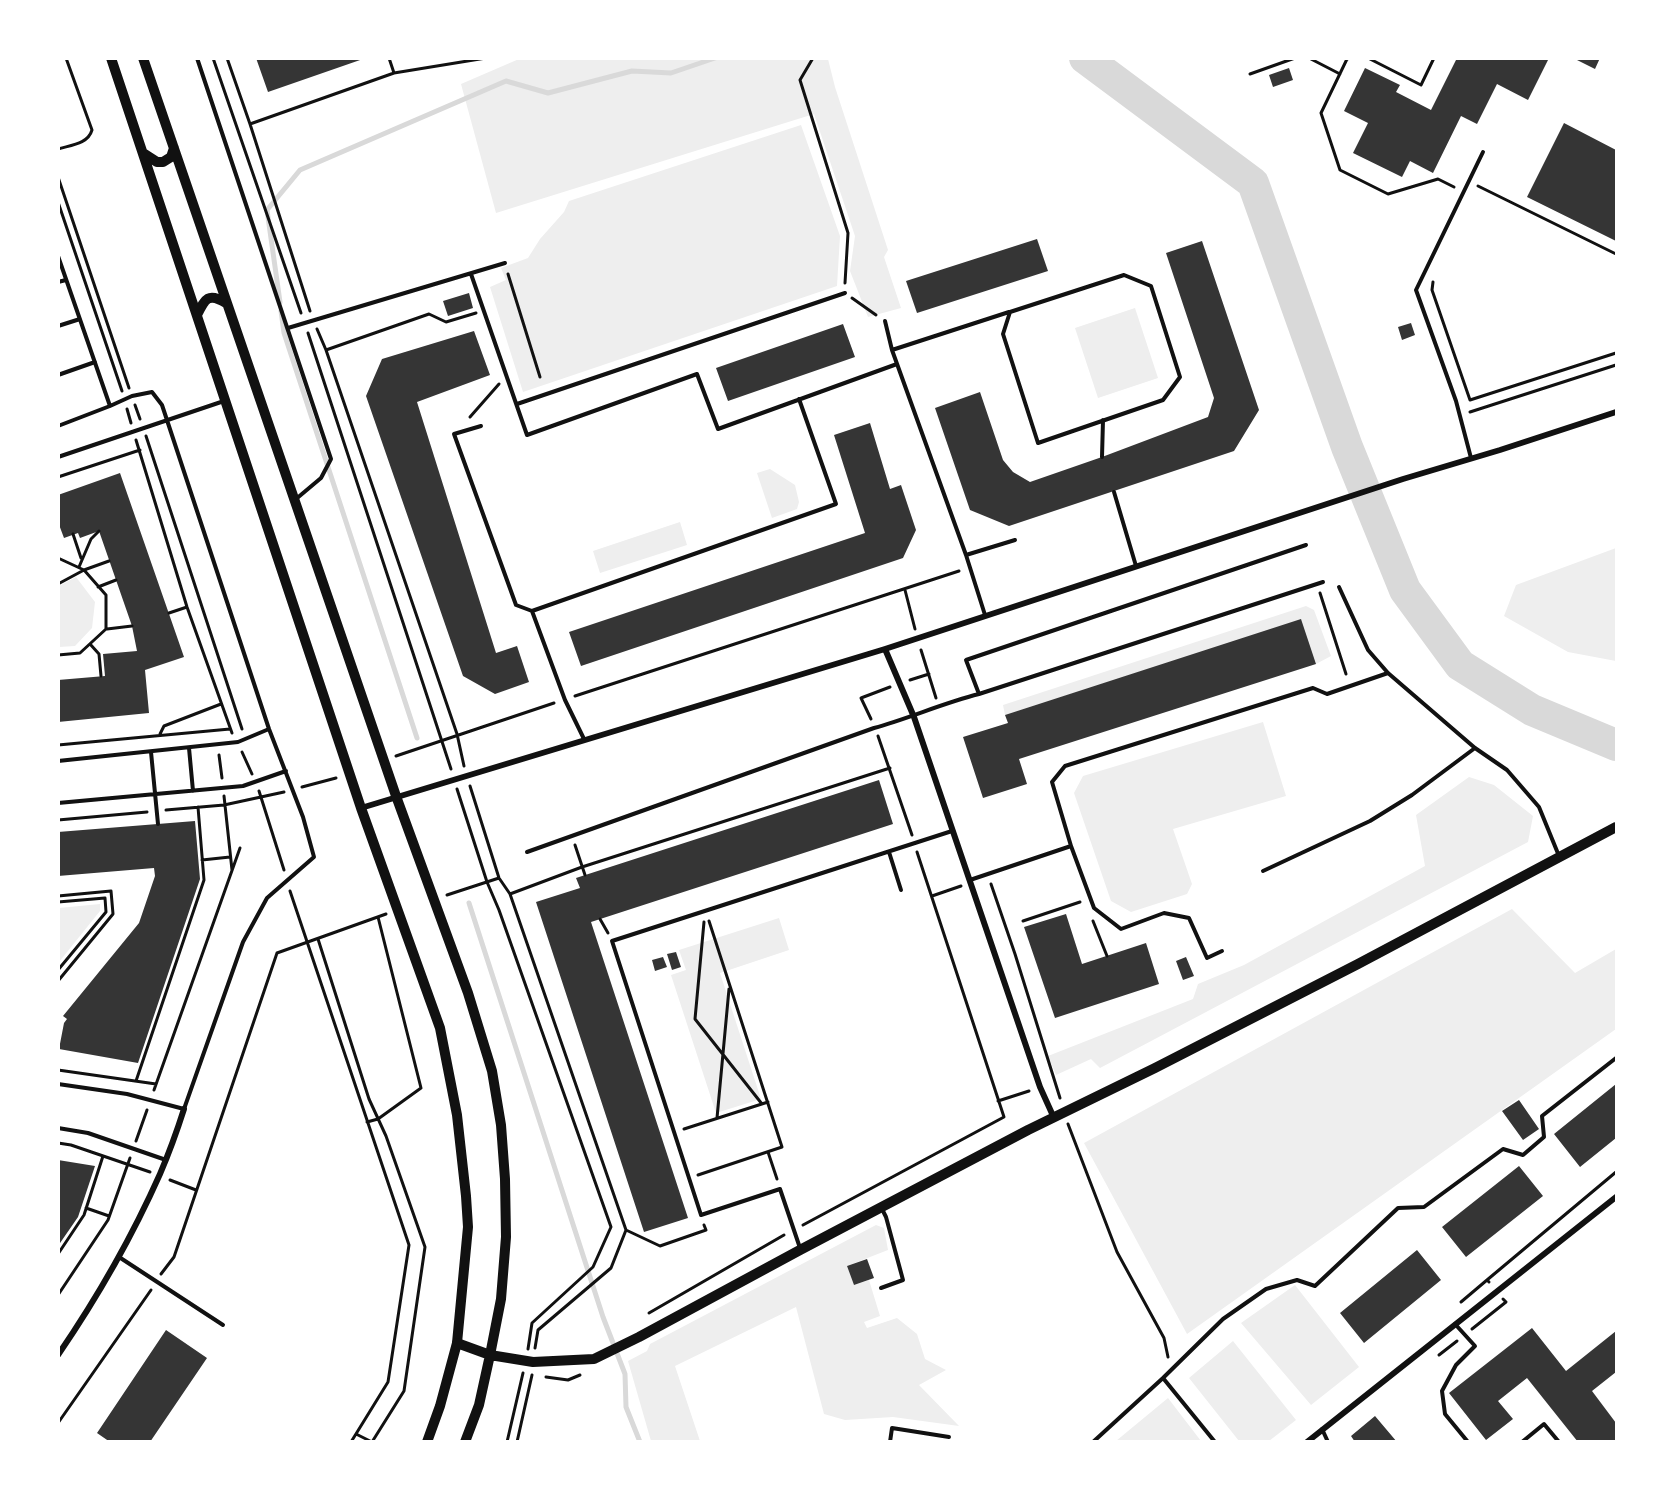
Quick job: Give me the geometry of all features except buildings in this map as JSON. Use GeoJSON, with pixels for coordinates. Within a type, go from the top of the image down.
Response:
{"type":"FeatureCollection","features":[{"type":"Feature","properties":{"kind":"street"},"geometry":{"type":"LineString","coordinates":[[111,58],[361,808],[440,1028],[457,1115],[468,1227],[457,1343],[440,1406],[427,1442]]}},
{"type":"Feature","properties":{"kind":"street"},"geometry":{"type":"LineString","coordinates":[[143,58],[396,796],[472,1004],[492,1071],[501,1125],[506,1237],[501,1299],[478,1405],[465,1442]]}},
{"type":"Feature","properties":{"kind":"street"},"geometry":{"type":"LineString","coordinates":[[144,153],[157,162],[163,162],[171,156],[174,148]]}},
{"type":"Feature","properties":{"kind":"street"},"geometry":{"type":"LineString","coordinates":[[197,315],[205,300],[211,297],[226,303]]}},
{"type":"Feature","properties":{"kind":"street"},"geometry":{"type":"LineString","coordinates":[[361,808],[885,649],[1403,479],[1617,412]]}},
{"type":"Feature","properties":{"kind":"street"},"geometry":{"type":"LineString","coordinates":[[885,649],[914,717],[1040,1087],[1059,1115]]}},
{"type":"Feature","properties":{"kind":"street"},"geometry":{"type":"LineString","coordinates":[[457,1343],[490,1354],[529,1361],[594,1359],[1059,1115],[1347,969],[1617,826]]}},
{"type":"Feature","properties":{"kind":"street"},"geometry":{"type":"LineString","coordinates":[[58,1355],[119,1257],[159,1176],[184,1109]]}},
{"type":"Feature","properties":{"kind":"street"},"geometry":{"type":"LineString","coordinates":[[1307,1442],[1617,1197]]}},
{"type":"Feature","properties":{"kind":"lane"},"geometry":{"type":"LineString","coordinates":[[196,58],[331,459],[321,478],[294,501]]}},
{"type":"Feature","properties":{"kind":"lane"},"geometry":{"type":"LineString","coordinates":[[1471,459],[1456,405],[1416,290],[1483,152]]}},
{"type":"Feature","properties":{"kind":"lane"},"geometry":{"type":"LineString","coordinates":[[58,255],[110,406]]}},
{"type":"Feature","properties":{"kind":"lane"},"geometry":{"type":"LineString","coordinates":[[288,328],[505,263]]}},
{"type":"Feature","properties":{"kind":"lane"},"geometry":{"type":"LineString","coordinates":[[471,274],[527,435],[698,374],[718,429],[897,364]]}},
{"type":"Feature","properties":{"kind":"lane"},"geometry":{"type":"LineString","coordinates":[[892,350],[1124,274],[1151,286],[1180,377],[1163,400],[1038,443],[1003,334],[1010,312]]}},
{"type":"Feature","properties":{"kind":"lane"},"geometry":{"type":"LineString","coordinates":[[58,282],[66,279]]}},
{"type":"Feature","properties":{"kind":"lane"},"geometry":{"type":"LineString","coordinates":[[517,404],[845,293]]}},
{"type":"Feature","properties":{"kind":"lane"},"geometry":{"type":"LineString","coordinates":[[58,326],[80,319]]}},
{"type":"Feature","properties":{"kind":"lane"},"geometry":{"type":"LineString","coordinates":[[885,321],[892,350],[966,555],[985,615]]}},
{"type":"Feature","properties":{"kind":"lane"},"geometry":{"type":"LineString","coordinates":[[58,375],[95,362]]}},
{"type":"Feature","properties":{"kind":"lane"},"geometry":{"type":"LineString","coordinates":[[58,426],[132,396],[152,392],[162,405],[269,729],[303,818],[314,857],[286,879],[267,898],[243,942],[184,1109],[127,1094],[58,1084]]}},
{"type":"Feature","properties":{"kind":"lane"},"geometry":{"type":"LineString","coordinates":[[481,426],[454,434],[516,605],[532,611],[836,504],[799,399]]}},
{"type":"Feature","properties":{"kind":"lane"},"geometry":{"type":"LineString","coordinates":[[58,457],[225,400]]}},
{"type":"Feature","properties":{"kind":"lane"},"geometry":{"type":"LineString","coordinates":[[1102,457],[1103,420]]}},
{"type":"Feature","properties":{"kind":"lane"},"geometry":{"type":"LineString","coordinates":[[1114,492],[1136,566]]}},
{"type":"Feature","properties":{"kind":"lane"},"geometry":{"type":"LineString","coordinates":[[966,555],[1015,540]]}},
{"type":"Feature","properties":{"kind":"lane"},"geometry":{"type":"LineString","coordinates":[[978,694],[966,660],[1306,545]]}},
{"type":"Feature","properties":{"kind":"lane"},"geometry":{"type":"LineString","coordinates":[[527,852],[874,728],[914,717],[939,705],[1323,582]]}},
{"type":"Feature","properties":{"kind":"lane"},"geometry":{"type":"LineString","coordinates":[[1339,587],[1368,650],[1388,673],[1475,748],[1507,770],[1539,807],[1559,856]]}},
{"type":"Feature","properties":{"kind":"lane"},"geometry":{"type":"LineString","coordinates":[[532,611],[564,700],[584,739]]}},
{"type":"Feature","properties":{"kind":"lane"},"geometry":{"type":"LineString","coordinates":[[1222,951],[1207,958],[1189,918],[1164,913],[1121,928],[1094,908],[1071,846],[1053,782],[1065,766],[1313,688],[1327,694],[1388,673]]}},
{"type":"Feature","properties":{"kind":"lane"},"geometry":{"type":"LineString","coordinates":[[58,760],[218,745],[245,740],[269,729]]}},
{"type":"Feature","properties":{"kind":"lane"},"geometry":{"type":"LineString","coordinates":[[189,748],[193,790]]}},
{"type":"Feature","properties":{"kind":"lane"},"geometry":{"type":"LineString","coordinates":[[1263,871],[1370,821],[1412,795],[1475,748]]}},
{"type":"Feature","properties":{"kind":"lane"},"geometry":{"type":"LineString","coordinates":[[151,752],[158,824]]}},
{"type":"Feature","properties":{"kind":"lane"},"geometry":{"type":"LineString","coordinates":[[58,803],[243,786],[286,771]]}},
{"type":"Feature","properties":{"kind":"lane"},"geometry":{"type":"LineString","coordinates":[[800,1250],[780,1189],[701,1215],[612,941],[953,831]]}},
{"type":"Feature","properties":{"kind":"lane"},"geometry":{"type":"LineString","coordinates":[[970,882],[1071,846]]}},
{"type":"Feature","properties":{"kind":"lane"},"geometry":{"type":"LineString","coordinates":[[888,852],[901,890]]}},
{"type":"Feature","properties":{"kind":"lane"},"geometry":{"type":"LineString","coordinates":[[1093,1442],[1223,1319],[1266,1289],[1296,1280],[1315,1286],[1398,1208],[1424,1207],[1503,1149],[1523,1155],[1544,1137],[1542,1116],[1617,1058]]}},
{"type":"Feature","properties":{"kind":"lane"},"geometry":{"type":"LineString","coordinates":[[58,1128],[88,1132],[166,1160]]}},
{"type":"Feature","properties":{"kind":"lane"},"geometry":{"type":"LineString","coordinates":[[881,1208],[886,1217],[903,1280],[881,1288]]}},
{"type":"Feature","properties":{"kind":"lane"},"geometry":{"type":"LineString","coordinates":[[119,1257],[223,1325]]}},
{"type":"Feature","properties":{"kind":"lane"},"geometry":{"type":"LineString","coordinates":[[1455,1324],[1475,1346],[1456,1365],[1442,1391],[1444,1414],[1468,1442]]}},
{"type":"Feature","properties":{"kind":"lane"},"geometry":{"type":"LineString","coordinates":[[1163,1378],[1215,1442]]}},
{"type":"Feature","properties":{"kind":"lane"},"geometry":{"type":"LineString","coordinates":[[1522,1442],[1544,1424],[1559,1442]]}},
{"type":"Feature","properties":{"kind":"lane"},"geometry":{"type":"LineString","coordinates":[[890,1442],[892,1428],[949,1437]]}},
{"type":"Feature","properties":{"kind":"lane"},"geometry":{"type":"LineString","coordinates":[[1322,1429],[1328,1442]]}},
{"type":"Feature","properties":{"kind":"path"},"geometry":{"type":"LineString","coordinates":[[58,149],[85,141],[92,130],[66,58]]}},
{"type":"Feature","properties":{"kind":"path"},"geometry":{"type":"LineString","coordinates":[[213,58],[305,323],[487,882],[500,910],[611,1227],[592,1267],[532,1323],[529,1361],[532,1374],[517,1442]]}},
{"type":"Feature","properties":{"kind":"path"},"geometry":{"type":"LineString","coordinates":[[227,58],[313,321],[326,350],[457,735],[466,775],[500,878],[510,894],[626,1230],[611,1268],[538,1330],[507,1442]]}},
{"type":"Feature","properties":{"kind":"path"},"geometry":{"type":"LineString","coordinates":[[389,58],[394,73]]}},
{"type":"Feature","properties":{"kind":"path"},"geometry":{"type":"LineString","coordinates":[[250,124],[394,73],[486,58]]}},
{"type":"Feature","properties":{"kind":"path"},"geometry":{"type":"LineString","coordinates":[[813,58],[800,80],[848,233],[845,293],[885,321]]}},
{"type":"Feature","properties":{"kind":"path"},"geometry":{"type":"LineString","coordinates":[[1250,74],[1295,58]]}},
{"type":"Feature","properties":{"kind":"path"},"geometry":{"type":"LineString","coordinates":[[1350,58],[1347,59],[1321,113],[1340,170],[1388,194],[1438,179],[1464,192]]}},
{"type":"Feature","properties":{"kind":"path"},"geometry":{"type":"LineString","coordinates":[[1368,58],[1421,85],[1434,58]]}},
{"type":"Feature","properties":{"kind":"path"},"geometry":{"type":"LineString","coordinates":[[1383,58],[1386,67]]}},
{"type":"Feature","properties":{"kind":"path"},"geometry":{"type":"LineString","coordinates":[[1312,59],[1340,74]]}},
{"type":"Feature","properties":{"kind":"path"},"geometry":{"type":"LineString","coordinates":[[58,177],[245,740]]}},
{"type":"Feature","properties":{"kind":"path"},"geometry":{"type":"LineString","coordinates":[[1469,181],[1617,254]]}},
{"type":"Feature","properties":{"kind":"path"},"geometry":{"type":"LineString","coordinates":[[58,202],[125,399],[187,607],[230,729],[254,779]]}},
{"type":"Feature","properties":{"kind":"path"},"geometry":{"type":"LineString","coordinates":[[505,263],[540,377]]}},
{"type":"Feature","properties":{"kind":"path"},"geometry":{"type":"LineString","coordinates":[[1433,282],[1432,290],[1470,400]]}},
{"type":"Feature","properties":{"kind":"path"},"geometry":{"type":"LineString","coordinates":[[326,350],[429,314],[446,322],[479,312]]}},
{"type":"Feature","properties":{"kind":"path"},"geometry":{"type":"LineString","coordinates":[[1456,405],[1617,353]]}},
{"type":"Feature","properties":{"kind":"path"},"geometry":{"type":"LineString","coordinates":[[1459,416],[1617,364]]}},
{"type":"Feature","properties":{"kind":"path"},"geometry":{"type":"LineString","coordinates":[[454,434],[500,383]]}},
{"type":"Feature","properties":{"kind":"path"},"geometry":{"type":"LineString","coordinates":[[58,477],[140,450]]}},
{"type":"Feature","properties":{"kind":"path"},"geometry":{"type":"LineString","coordinates":[[79,567],[91,539],[99,531]]}},
{"type":"Feature","properties":{"kind":"path"},"geometry":{"type":"LineString","coordinates":[[73,534],[82,560]]}},
{"type":"Feature","properties":{"kind":"path"},"geometry":{"type":"LineString","coordinates":[[58,558],[84,570],[106,595],[106,629]]}},
{"type":"Feature","properties":{"kind":"path"},"geometry":{"type":"LineString","coordinates":[[58,584],[84,570],[110,561]]}},
{"type":"Feature","properties":{"kind":"path"},"geometry":{"type":"LineString","coordinates":[[457,735],[970,568]]}},
{"type":"Feature","properties":{"kind":"path"},"geometry":{"type":"LineString","coordinates":[[98,586],[116,580]]}},
{"type":"Feature","properties":{"kind":"path"},"geometry":{"type":"LineString","coordinates":[[905,590],[939,705]]}},
{"type":"Feature","properties":{"kind":"path"},"geometry":{"type":"LineString","coordinates":[[1320,593],[1346,674]]}},
{"type":"Feature","properties":{"kind":"path"},"geometry":{"type":"LineString","coordinates":[[169,613],[187,607]]}},
{"type":"Feature","properties":{"kind":"path"},"geometry":{"type":"LineString","coordinates":[[58,655],[80,653],[106,629],[132,626]]}},
{"type":"Feature","properties":{"kind":"path"},"geometry":{"type":"LineString","coordinates":[[90,644],[99,654],[101,676]]}},
{"type":"Feature","properties":{"kind":"path"},"geometry":{"type":"LineString","coordinates":[[906,682],[929,674]]}},
{"type":"Feature","properties":{"kind":"path"},"geometry":{"type":"LineString","coordinates":[[643,1317],[794,1230],[1004,1117],[890,768],[861,698],[895,686]]}},
{"type":"Feature","properties":{"kind":"path"},"geometry":{"type":"LineString","coordinates":[[159,735],[164,726],[221,704]]}},
{"type":"Feature","properties":{"kind":"path"},"geometry":{"type":"LineString","coordinates":[[58,745],[230,729]]}},
{"type":"Feature","properties":{"kind":"path"},"geometry":{"type":"LineString","coordinates":[[218,745],[232,872]]}},
{"type":"Feature","properties":{"kind":"path"},"geometry":{"type":"LineString","coordinates":[[510,894],[582,867],[890,768]]}},
{"type":"Feature","properties":{"kind":"path"},"geometry":{"type":"LineString","coordinates":[[58,820],[224,804],[262,798],[336,777]]}},
{"type":"Feature","properties":{"kind":"path"},"geometry":{"type":"LineString","coordinates":[[258,789],[306,944],[409,1245],[388,1382],[351,1442]]}},
{"type":"Feature","properties":{"kind":"path"},"geometry":{"type":"LineString","coordinates":[[136,1081],[204,880],[198,807]]}},
{"type":"Feature","properties":{"kind":"path"},"geometry":{"type":"LineString","coordinates":[[573,837],[585,875]]}},
{"type":"Feature","properties":{"kind":"path"},"geometry":{"type":"LineString","coordinates":[[58,1294],[109,1216],[240,848]]}},
{"type":"Feature","properties":{"kind":"path"},"geometry":{"type":"LineString","coordinates":[[202,860],[230,857]]}},
{"type":"Feature","properties":{"kind":"path"},"geometry":{"type":"LineString","coordinates":[[988,874],[1015,954],[1059,1115],[1117,1252],[1164,1338],[1170,1371]]}},
{"type":"Feature","properties":{"kind":"path"},"geometry":{"type":"LineString","coordinates":[[434,900],[500,878]]}},
{"type":"Feature","properties":{"kind":"path"},"geometry":{"type":"LineString","coordinates":[[932,896],[970,882]]}},
{"type":"Feature","properties":{"kind":"path"},"geometry":{"type":"LineString","coordinates":[[58,896],[111,891],[113,914],[58,981]]}},
{"type":"Feature","properties":{"kind":"path"},"geometry":{"type":"LineString","coordinates":[[58,903],[105,898],[106,912],[58,970]]}},
{"type":"Feature","properties":{"kind":"path"},"geometry":{"type":"LineString","coordinates":[[1023,921],[1085,900]]}},
{"type":"Feature","properties":{"kind":"path"},"geometry":{"type":"LineString","coordinates":[[58,1423],[174,1257],[277,953],[399,910]]}},
{"type":"Feature","properties":{"kind":"path"},"geometry":{"type":"LineString","coordinates":[[689,1178],[782,1147],[705,911]]}},
{"type":"Feature","properties":{"kind":"path"},"geometry":{"type":"LineString","coordinates":[[705,911],[695,1019],[762,1104]]}},
{"type":"Feature","properties":{"kind":"path"},"geometry":{"type":"LineString","coordinates":[[1090,911],[1107,956]]}},
{"type":"Feature","properties":{"kind":"path"},"geometry":{"type":"LineString","coordinates":[[367,1122],[378,1119],[421,1088],[378,917]]}},
{"type":"Feature","properties":{"kind":"path"},"geometry":{"type":"LineString","coordinates":[[318,939],[369,1099],[425,1248],[404,1391],[372,1442],[356,1434]]}},
{"type":"Feature","properties":{"kind":"path"},"geometry":{"type":"LineString","coordinates":[[717,1119],[729,985]]}},
{"type":"Feature","properties":{"kind":"path"},"geometry":{"type":"LineString","coordinates":[[58,1070],[156,1084]]}},
{"type":"Feature","properties":{"kind":"path"},"geometry":{"type":"LineString","coordinates":[[998,1101],[1040,1087]]}},
{"type":"Feature","properties":{"kind":"path"},"geometry":{"type":"LineString","coordinates":[[674,1132],[768,1102]]}},
{"type":"Feature","properties":{"kind":"path"},"geometry":{"type":"LineString","coordinates":[[58,1143],[71,1145],[128,1164],[196,1190]]}},
{"type":"Feature","properties":{"kind":"path"},"geometry":{"type":"LineString","coordinates":[[768,1152],[780,1189]]}},
{"type":"Feature","properties":{"kind":"path"},"geometry":{"type":"LineString","coordinates":[[58,1254],[84,1215],[103,1156]]}},
{"type":"Feature","properties":{"kind":"path"},"geometry":{"type":"LineString","coordinates":[[86,1208],[109,1216]]}},
{"type":"Feature","properties":{"kind":"path"},"geometry":{"type":"LineString","coordinates":[[626,1230],[660,1246],[706,1230],[701,1215]]}},
{"type":"Feature","properties":{"kind":"path"},"geometry":{"type":"LineString","coordinates":[[1455,1308],[1487,1280]]}},
{"type":"Feature","properties":{"kind":"shaded area"},"geometry":{"type":"Polygon","coordinates":[[[519,59],[828,59],[888,250],[884,257],[901,308],[868,317],[850,271],[855,236],[814,114],[496,213],[461,84],[519,59]]]}},
{"type":"Feature","properties":{"kind":"shaded area"},"geometry":{"type":"Polygon","coordinates":[[[801,125],[840,236],[837,286],[523,392],[490,287],[506,280],[501,268],[528,258],[540,239],[564,212],[569,201],[801,125]]]}},
{"type":"Feature","properties":{"kind":"shaded area"},"geometry":{"type":"Polygon","coordinates":[[[1135,308],[1158,378],[1098,398],[1075,328],[1135,308]]]}},
{"type":"Feature","properties":{"kind":"shaded area"},"geometry":{"type":"Polygon","coordinates":[[[770,469],[795,485],[799,502],[797,509],[772,518],[757,473],[770,469]]]}},
{"type":"Feature","properties":{"kind":"shaded area"},"geometry":{"type":"Polygon","coordinates":[[[680,522],[687,545],[600,573],[593,551],[680,522]]]}},
{"type":"Feature","properties":{"kind":"shaded area"},"geometry":{"type":"Polygon","coordinates":[[[1616,548],[1616,661],[1568,652],[1504,616],[1516,585],[1616,548]]]}},
{"type":"Feature","properties":{"kind":"shaded area"},"geometry":{"type":"Polygon","coordinates":[[[76,577],[95,602],[92,628],[75,646],[59,647],[59,586],[76,577]]]}},
{"type":"Feature","properties":{"kind":"shaded area"},"geometry":{"type":"Polygon","coordinates":[[[1306,606],[1314,610],[1331,656],[1316,664],[1301,620],[1005,715],[1003,705],[1306,606]]]}},
{"type":"Feature","properties":{"kind":"shaded area"},"geometry":{"type":"Polygon","coordinates":[[[1263,722],[1286,796],[1173,829],[1192,884],[1187,894],[1131,912],[1111,901],[1074,793],[1083,776],[1263,722]]]}},
{"type":"Feature","properties":{"kind":"shaded area"},"geometry":{"type":"Polygon","coordinates":[[[1469,777],[1494,785],[1533,816],[1528,842],[1100,1068],[1091,1059],[1056,1075],[1048,1056],[1193,999],[1198,984],[1244,965],[1425,866],[1416,815],[1469,777]]]}},
{"type":"Feature","properties":{"kind":"shaded area"},"geometry":{"type":"Polygon","coordinates":[[[100,904],[100,911],[59,962],[59,908],[100,904]]]}},
{"type":"Feature","properties":{"kind":"shaded area"},"geometry":{"type":"Polygon","coordinates":[[[1512,909],[1575,973],[1616,949],[1616,1029],[1187,1334],[1084,1143],[1512,909]]]}},
{"type":"Feature","properties":{"kind":"shaded area"},"geometry":{"type":"Polygon","coordinates":[[[779,918],[789,950],[720,973],[761,1099],[716,1113],[671,975],[686,970],[679,950],[779,918]]]}},
{"type":"Feature","properties":{"kind":"shaded area"},"geometry":{"type":"Polygon","coordinates":[[[876,1225],[884,1228],[888,1250],[847,1266],[854,1285],[869,1280],[880,1316],[864,1322],[867,1328],[897,1318],[917,1334],[925,1359],[946,1370],[919,1385],[959,1426],[893,1417],[845,1420],[824,1414],[796,1307],[675,1366],[700,1441],[651,1441],[628,1361],[647,1351],[650,1344],[876,1225]]]}},
{"type":"Feature","properties":{"kind":"shaded area"},"geometry":{"type":"Polygon","coordinates":[[[1295,1285],[1359,1367],[1311,1405],[1241,1323],[1295,1285]]]}},
{"type":"Feature","properties":{"kind":"shaded area"},"geometry":{"type":"Polygon","coordinates":[[[1233,1341],[1296,1420],[1269,1441],[1239,1441],[1189,1378],[1233,1341]]]}},
{"type":"Feature","properties":{"kind":"shaded area"},"geometry":{"type":"Polygon","coordinates":[[[1168,1398],[1201,1441],[1116,1441],[1168,1398]]]}},
{"type":"Feature","properties":{"kind":"waterway"},"geometry":{"type":"LineString","coordinates":[[280,302],[267,210],[300,170],[506,81],[548,93],[632,71],[671,73],[715,58]]}},
{"type":"Feature","properties":{"kind":"waterway"},"geometry":{"type":"LineString","coordinates":[[1085,58],[1253,183],[1347,447],[1405,590],[1460,665],[1532,710],[1616,745]]}},
{"type":"Feature","properties":{"kind":"waterway"},"geometry":{"type":"LineString","coordinates":[[281,311],[284,333],[417,738]]}},
{"type":"Feature","properties":{"kind":"waterway"},"geometry":{"type":"LineString","coordinates":[[469,903],[603,1317],[625,1374],[626,1407],[640,1442]]}}]}
